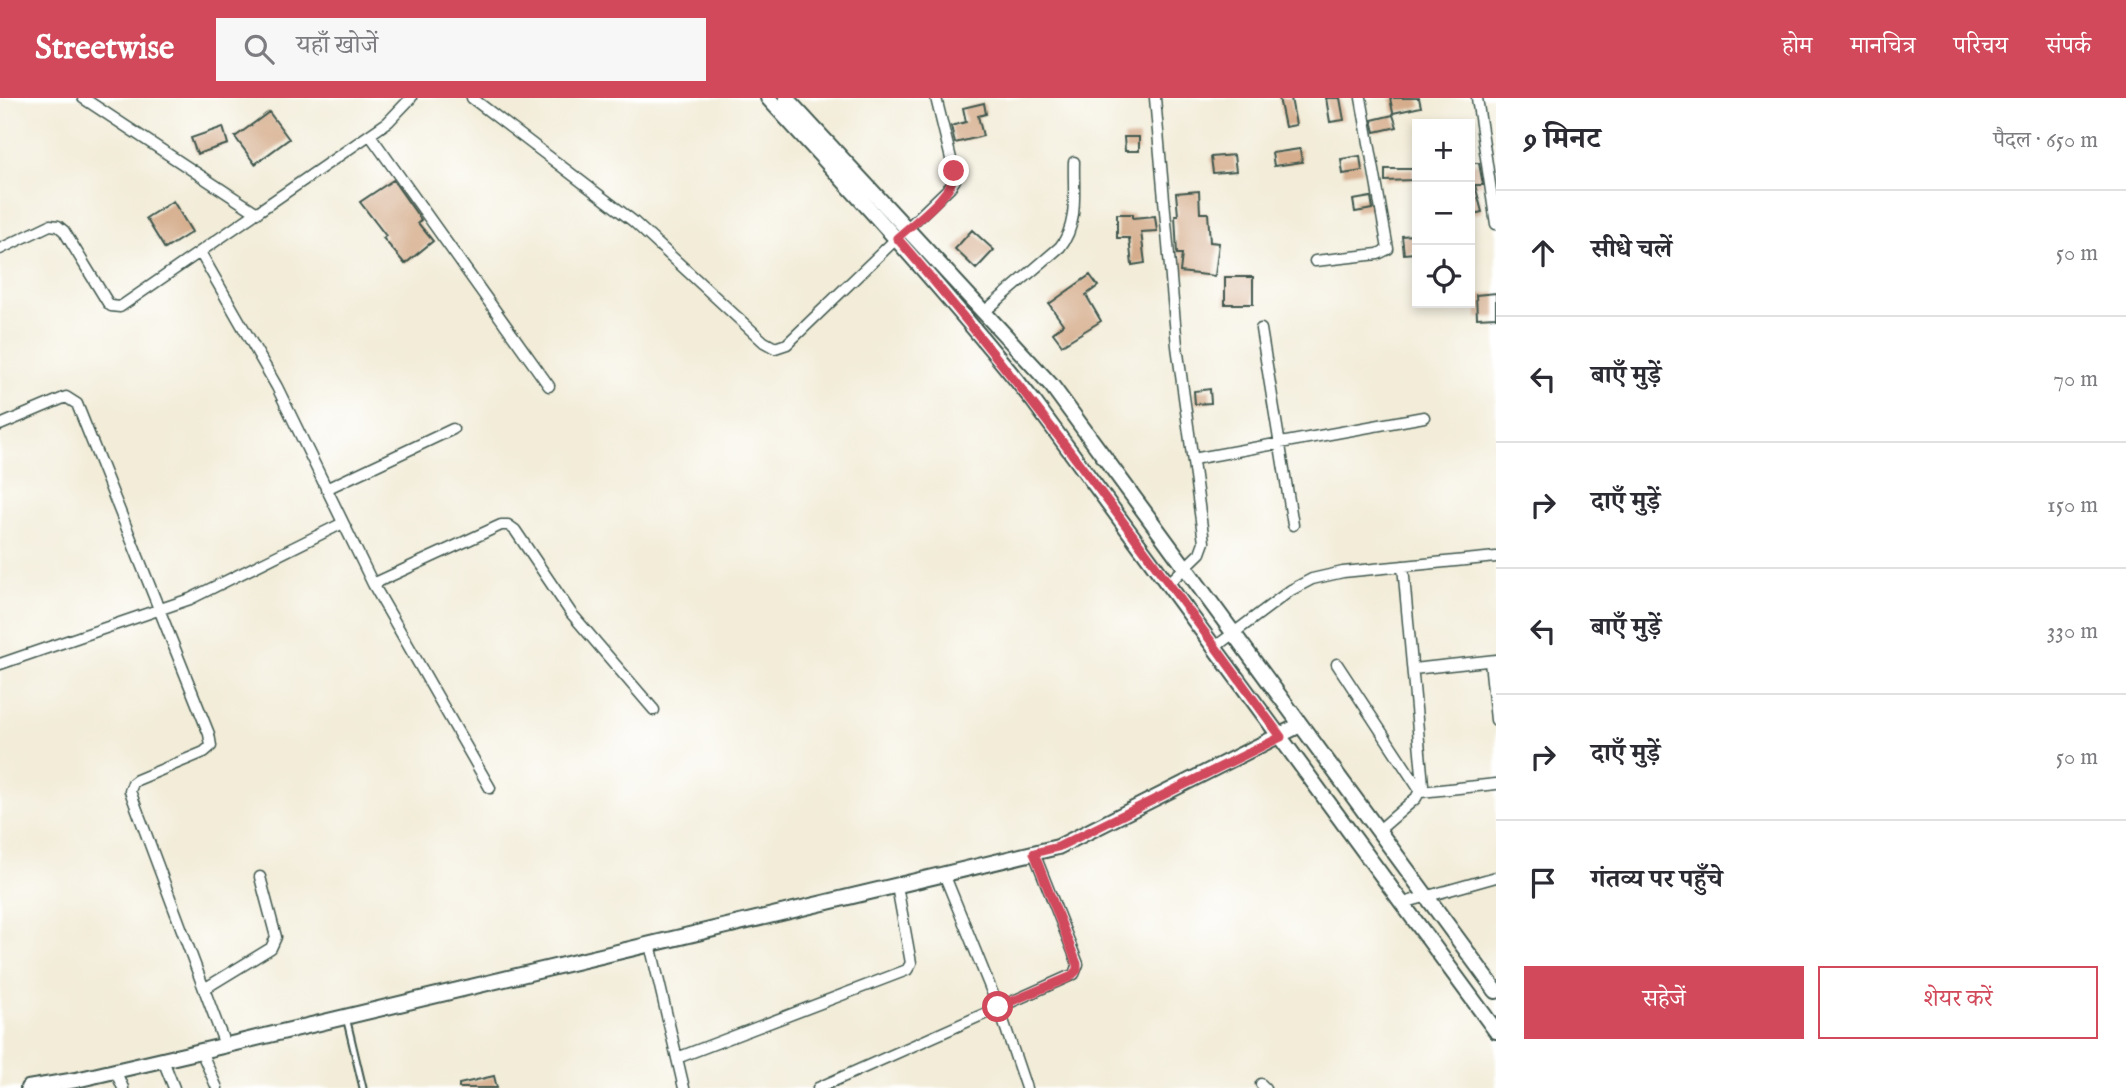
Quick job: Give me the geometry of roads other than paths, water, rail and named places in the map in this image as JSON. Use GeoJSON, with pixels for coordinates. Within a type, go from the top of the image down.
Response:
{"type":"FeatureCollection","features":[{"type":"Feature","properties":{"kind":"street"},"geometry":{"type":"LineString","coordinates":[[83,98],[257,213]]}},
{"type":"Feature","properties":{"kind":"street"},"geometry":{"type":"LineString","coordinates":[[0,249],[50,225],[58,226],[64,231],[108,303],[115,307],[125,304],[370,135],[399,113],[411,98]]}},
{"type":"Feature","properties":{"kind":"street"},"geometry":{"type":"LineString","coordinates":[[472,98],[633,221],[769,346],[782,348],[947,192],[955,180],[936,98]]}},
{"type":"Feature","properties":{"kind":"street"},"geometry":{"type":"LineString","coordinates":[[768,98],[902,234],[984,312],[1052,386],[1496,991]]}},
{"type":"Feature","properties":{"kind":"street"},"geometry":{"type":"LineString","coordinates":[[786,98],[902,234],[1034,402],[1495,1026]]}},
{"type":"Feature","properties":{"kind":"street"},"geometry":{"type":"LineString","coordinates":[[1155,98],[1177,346],[1205,542],[1200,552],[1168,584]]}},
{"type":"Feature","properties":{"kind":"street"},"geometry":{"type":"LineString","coordinates":[[1315,261],[1378,254],[1388,249],[1361,98]]}},
{"type":"Feature","properties":{"kind":"street"},"geometry":{"type":"LineString","coordinates":[[1477,98],[1496,224]]}},
{"type":"Feature","properties":{"kind":"street"},"geometry":{"type":"LineString","coordinates":[[370,135],[549,386]]}},
{"type":"Feature","properties":{"kind":"street"},"geometry":{"type":"LineString","coordinates":[[984,312],[1060,247],[1068,236],[1072,222],[1074,162]]}},
{"type":"Feature","properties":{"kind":"street"},"geometry":{"type":"LineString","coordinates":[[200,252],[265,365],[373,584],[490,788]]}},
{"type":"Feature","properties":{"kind":"street"},"geometry":{"type":"LineString","coordinates":[[1261,330],[1293,525]]}},
{"type":"Feature","properties":{"kind":"street"},"geometry":{"type":"LineString","coordinates":[[0,425],[62,398],[74,400],[209,734],[211,746],[204,752],[137,780],[130,787],[130,791],[225,1045]]}},
{"type":"Feature","properties":{"kind":"street"},"geometry":{"type":"LineString","coordinates":[[1193,459],[1424,417]]}},
{"type":"Feature","properties":{"kind":"street"},"geometry":{"type":"LineString","coordinates":[[326,488],[453,429]]}},
{"type":"Feature","properties":{"kind":"street"},"geometry":{"type":"LineString","coordinates":[[0,664],[213,589],[343,523]]}},
{"type":"Feature","properties":{"kind":"street"},"geometry":{"type":"LineString","coordinates":[[373,584],[502,525],[508,525],[515,530],[570,613],[654,710]]}},
{"type":"Feature","properties":{"kind":"street"},"geometry":{"type":"LineString","coordinates":[[1215,647],[1291,590],[1312,579],[1343,572],[1496,557]]}},
{"type":"Feature","properties":{"kind":"street"},"geometry":{"type":"LineString","coordinates":[[1378,831],[1421,792],[1424,779],[1403,566]]}},
{"type":"Feature","properties":{"kind":"street"},"geometry":{"type":"LineString","coordinates":[[1413,669],[1493,660],[1496,720]]}},
{"type":"Feature","properties":{"kind":"street"},"geometry":{"type":"LineString","coordinates":[[1337,664],[1421,792]]}},
{"type":"Feature","properties":{"kind":"street"},"geometry":{"type":"LineString","coordinates":[[31,1088],[78,1084],[116,1070],[1058,847],[1300,726]]}},
{"type":"Feature","properties":{"kind":"street"},"geometry":{"type":"LineString","coordinates":[[1421,792],[1496,784]]}},
{"type":"Feature","properties":{"kind":"street"},"geometry":{"type":"LineString","coordinates":[[818,1088],[1070,977],[1077,970],[1034,853]]}},
{"type":"Feature","properties":{"kind":"street"},"geometry":{"type":"LineString","coordinates":[[944,874],[998,1007],[1026,1088]]}},
{"type":"Feature","properties":{"kind":"street"},"geometry":{"type":"LineString","coordinates":[[204,989],[271,948],[275,942],[260,877]]}},
{"type":"Feature","properties":{"kind":"street"},"geometry":{"type":"LineString","coordinates":[[1403,903],[1496,877]]}},
{"type":"Feature","properties":{"kind":"street"},"geometry":{"type":"LineString","coordinates":[[677,1058],[907,970],[911,963],[897,886]]}},
{"type":"Feature","properties":{"kind":"street"},"geometry":{"type":"LineString","coordinates":[[650,944],[684,1088]]}},
{"type":"Feature","properties":{"kind":"street"},"geometry":{"type":"LineString","coordinates":[[201,1051],[216,1088]]}},
{"type":"Feature","properties":{"kind":"street"},"geometry":{"type":"LineString","coordinates":[[163,1060],[174,1088]]}},
{"type":"Feature","properties":{"kind":"street"},"geometry":{"type":"LineString","coordinates":[[116,1070],[123,1088]]}},
{"type":"Feature","properties":{"kind":"lane"},"geometry":{"type":"LineString","coordinates":[[346,1017],[363,1088]]}}]}
